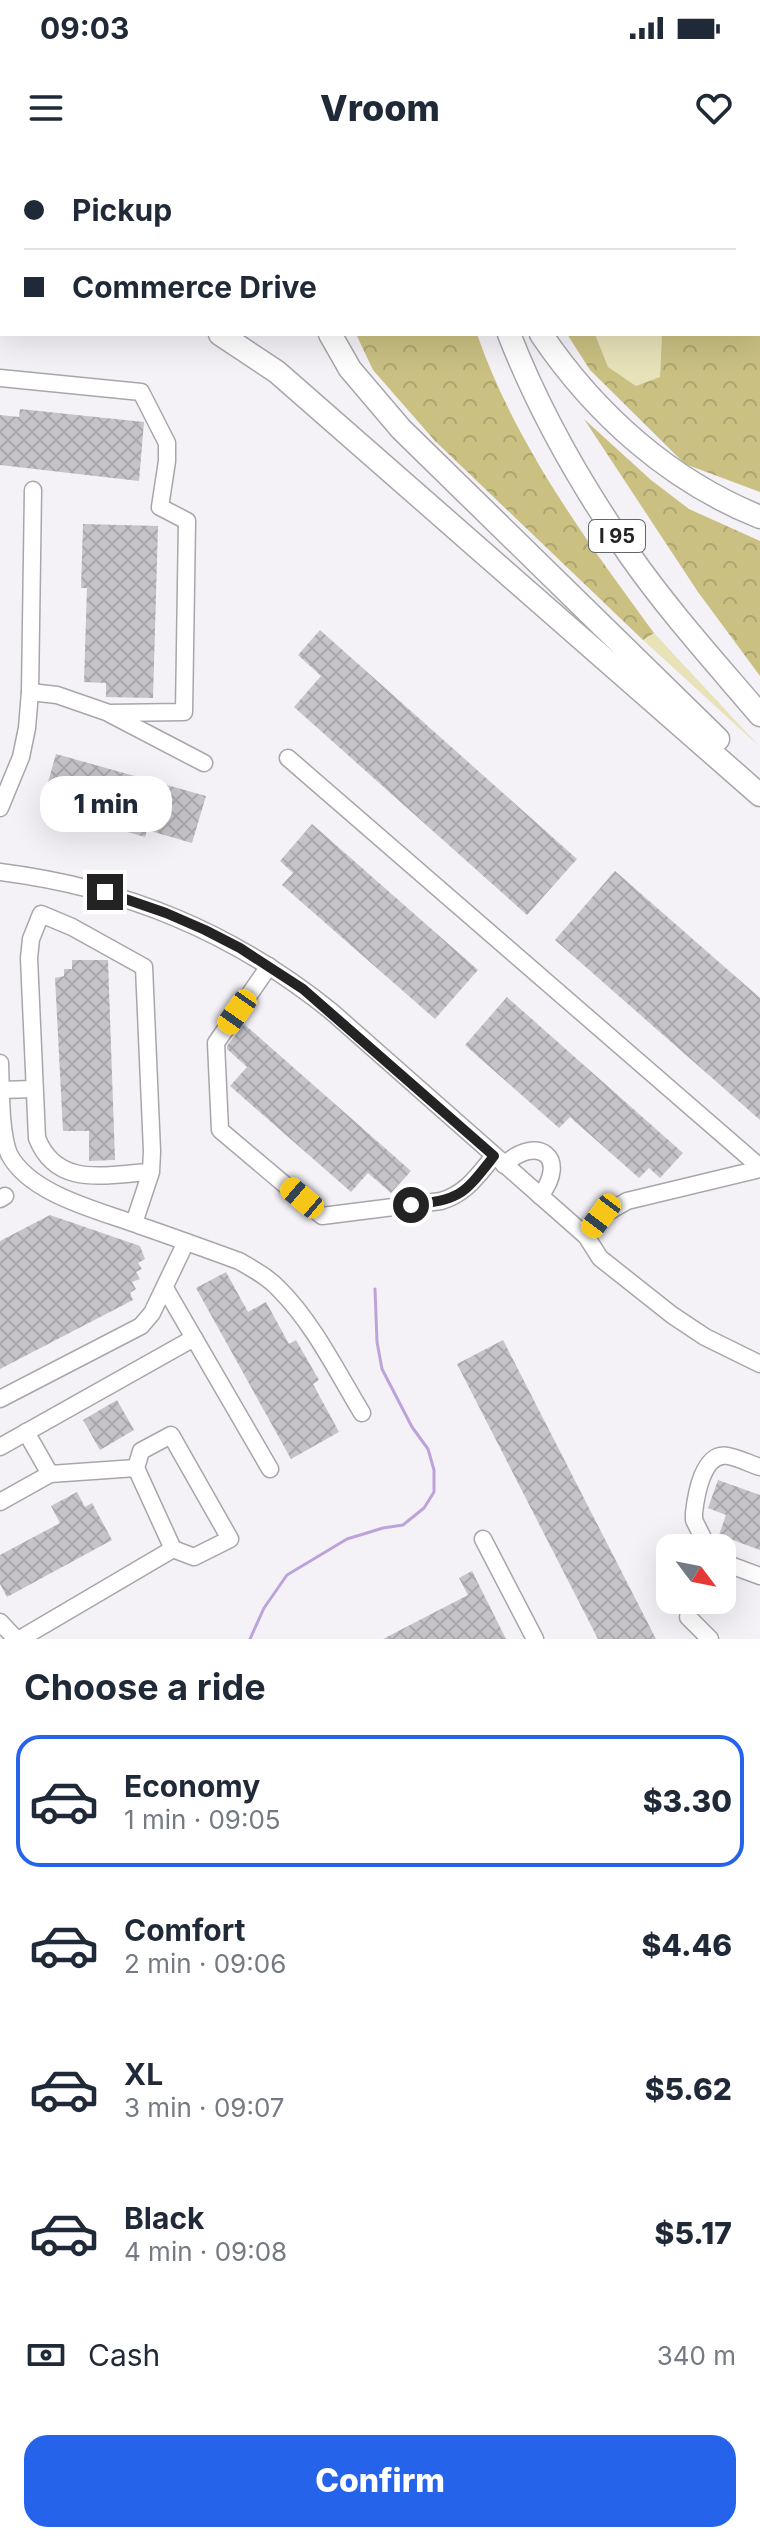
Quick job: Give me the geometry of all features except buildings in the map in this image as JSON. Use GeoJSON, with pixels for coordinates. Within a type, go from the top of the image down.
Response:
{"type":"FeatureCollection","features":[{"type":"Feature","properties":{"kind":"highway"},"geometry":{"type":"LineString","coordinates":[[223,336],[277,372],[760,795]]}},
{"type":"Feature","properties":{"kind":"highway"},"geometry":{"type":"LineString","coordinates":[[331,336],[350,369],[401,429],[760,780]]}},
{"type":"Feature","properties":{"kind":"highway","name":"I 95"},"geometry":{"type":"LineString","coordinates":[[510,336],[538,400],[607,520],[670,608],[760,715]]}},
{"type":"Feature","properties":{"kind":"highway"},"geometry":{"type":"LineString","coordinates":[[542,336],[601,410],[639,443],[673,471],[726,502],[760,517]]}},
{"type":"Feature","properties":{"kind":"street"},"geometry":{"type":"LineString","coordinates":[[0,378],[141,392],[167,443],[160,507],[187,521],[184,712],[109,713]]}},
{"type":"Feature","properties":{"kind":"street"},"geometry":{"type":"LineString","coordinates":[[0,808],[21,757],[27,728],[33,490]]}},
{"type":"Feature","properties":{"kind":"street"},"geometry":{"type":"LineString","coordinates":[[30,692],[57,695],[109,713],[204,763]]}},
{"type":"Feature","properties":{"kind":"street"},"geometry":{"type":"LineString","coordinates":[[288,758],[760,1168]]}},
{"type":"Feature","properties":{"kind":"street"},"geometry":{"type":"LineString","coordinates":[[0,872],[126,898],[205,930],[269,966],[332,1012],[586,1236],[600,1258],[705,1337],[760,1364]]}},
{"type":"Feature","properties":{"kind":"street"},"geometry":{"type":"LineString","coordinates":[[134,1223],[151,1172],[152,1151],[144,967],[63,922],[41,914],[31,939],[29,958],[37,1138],[42,1151],[70,1173],[151,1172]]}},
{"type":"Feature","properties":{"kind":"street"},"geometry":{"type":"LineString","coordinates":[[269,966],[216,1043],[220,1130],[322,1216],[453,1198],[499,1160],[528,1150],[544,1153],[550,1159],[553,1174],[540,1196]]}},
{"type":"Feature","properties":{"kind":"street"},"geometry":{"type":"LineString","coordinates":[[0,1063],[4,1157],[48,1189],[76,1203],[239,1261],[260,1273],[279,1289],[305,1320],[362,1413]]}},
{"type":"Feature","properties":{"kind":"street"},"geometry":{"type":"LineString","coordinates":[[1,1090],[34,1089]]}},
{"type":"Feature","properties":{"kind":"street"},"geometry":{"type":"LineString","coordinates":[[586,1236],[601,1216],[627,1201],[760,1168]]}},
{"type":"Feature","properties":{"kind":"street"},"geometry":{"type":"LineString","coordinates":[[0,1399],[141,1326],[152,1313],[186,1242]]}},
{"type":"Feature","properties":{"kind":"street"},"geometry":{"type":"LineString","coordinates":[[165,1288],[270,1469]]}},
{"type":"Feature","properties":{"kind":"street"},"geometry":{"type":"LineString","coordinates":[[0,1447],[194,1338]]}},
{"type":"Feature","properties":{"kind":"street"},"geometry":{"type":"LineString","coordinates":[[26,1432],[50,1474]]}},
{"type":"Feature","properties":{"kind":"street"},"geometry":{"type":"LineString","coordinates":[[171,1435],[230,1539],[194,1557],[173,1549],[136,1468],[141,1451],[171,1435]]}},
{"type":"Feature","properties":{"kind":"street"},"geometry":{"type":"LineString","coordinates":[[701,1534],[694,1513],[712,1459],[728,1456],[760,1467]]}},
{"type":"Feature","properties":{"kind":"street"},"geometry":{"type":"LineString","coordinates":[[0,1502],[50,1474],[136,1468]]}},
{"type":"Feature","properties":{"kind":"street"},"geometry":{"type":"LineString","coordinates":[[483,1539],[535,1639]]}},
{"type":"Feature","properties":{"kind":"street"},"geometry":{"type":"LineString","coordinates":[[0,1622],[18,1639],[173,1549]]}},
{"type":"Feature","properties":{"kind":"street"},"geometry":{"type":"LineString","coordinates":[[736,1567],[760,1576]]}},
{"type":"Feature","properties":{"kind":"street"},"geometry":{"type":"LineString","coordinates":[[688,1617],[710,1639]]}},
{"type":"Feature","properties":{"kind":"shaded area"},"geometry":{"type":"Polygon","coordinates":[[[596,336],[662,336],[660,378],[636,386],[608,368],[596,336]]]}},
{"type":"Feature","properties":{"kind":"shaded area"},"geometry":{"type":"Polygon","coordinates":[[[654,633],[760,747],[643,640],[654,633]]]}},
{"type":"Feature","properties":{"kind":"green space"},"geometry":{"type":"Polygon","coordinates":[[[357,336],[478,336],[511,414],[554,490],[654,633],[643,640],[435,441],[373,370],[357,336]]]}},
{"type":"Feature","properties":{"kind":"green space"},"geometry":{"type":"Polygon","coordinates":[[[568,336],[596,336],[608,367],[636,386],[660,377],[662,336],[760,336],[760,492],[685,464],[590,370],[568,336]]]}},
{"type":"Feature","properties":{"kind":"green space"},"geometry":{"type":"Polygon","coordinates":[[[584,419],[651,480],[689,509],[760,541],[760,676],[698,592],[584,419]]]}},
{"type":"Feature","properties":{"kind":"waterway"},"geometry":{"type":"LineString","coordinates":[[250,1639],[264,1608],[287,1575],[347,1539],[403,1525],[424,1508],[434,1492],[434,1470],[428,1449],[412,1427],[382,1369],[377,1342],[375,1289]]}},
{"type":"Feature","properties":{"kind":"route"},"geometry":{"type":"LineString","coordinates":[[105,892],[205,930],[240,948],[303,989],[494,1156],[472,1184],[453,1198],[411,1205]]}}]}
